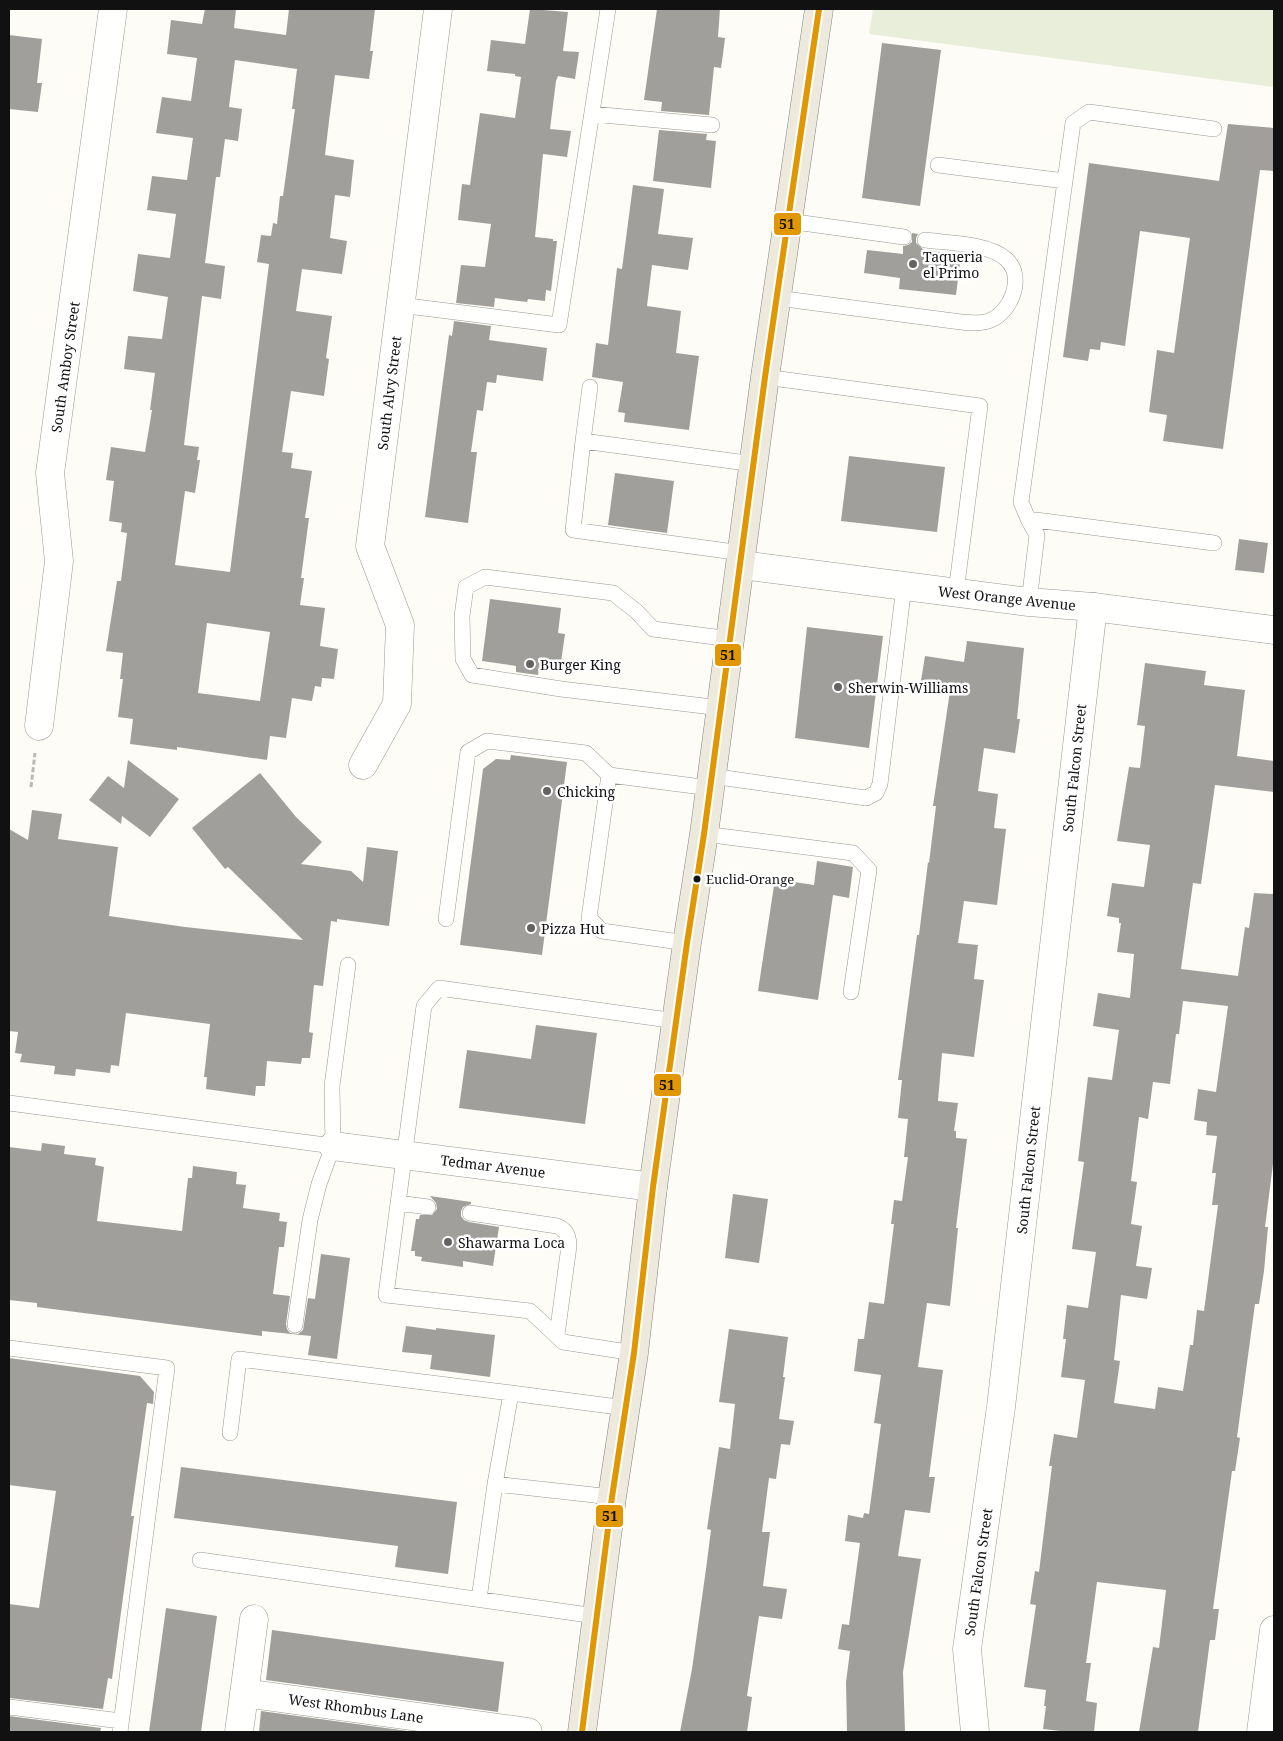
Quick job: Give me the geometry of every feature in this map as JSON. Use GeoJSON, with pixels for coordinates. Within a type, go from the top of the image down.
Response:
{"type":"FeatureCollection","features":[{"type":"Feature","properties":{"kind":"main road"},"geometry":{"type":"LineString","coordinates":[[582,1732],[612,1497],[634,1353],[653,1187],[731,639],[765,377],[819,9]]}},
{"type":"Feature","properties":{"kind":"street","name":"South Amboy Street"},"geometry":{"type":"LineString","coordinates":[[39,726],[59,561],[50,473],[113,9]]}},
{"type":"Feature","properties":{"kind":"street","name":"South Alvy Street"},"geometry":{"type":"LineString","coordinates":[[363,766],[396,704],[400,625],[370,546],[438,9]]}},
{"type":"Feature","properties":{"kind":"street","name":"West Orange Avenue"},"geometry":{"type":"LineString","coordinates":[[741,559],[904,586],[1274,630]]}},
{"type":"Feature","properties":{"kind":"street","name":"South Falcon Street"},"geometry":{"type":"LineString","coordinates":[[975,1732],[968,1649],[1001,1408],[1093,607]]}},
{"type":"Feature","properties":{"kind":"street","name":"Tedmar Avenue"},"geometry":{"type":"LineString","coordinates":[[333,1146],[653,1187]]}},
{"type":"Feature","properties":{"kind":"street"},"geometry":{"type":"LineString","coordinates":[[239,1732],[254,1620]]}},
{"type":"Feature","properties":{"kind":"street"},"geometry":{"type":"LineString","coordinates":[[1261,1732],[1274,1630]]}},
{"type":"Feature","properties":{"kind":"street","name":"West Rhombus Lane"},"geometry":{"type":"LineString","coordinates":[[244,1693],[528,1732]]}},
{"type":"Feature","properties":{"kind":"lane"},"geometry":{"type":"LineString","coordinates":[[400,305],[559,325],[608,9]]}},
{"type":"Feature","properties":{"kind":"lane"},"geometry":{"type":"LineString","coordinates":[[1029,602],[1037,535],[1021,502],[1073,123],[1089,112],[1214,128]]}},
{"type":"Feature","properties":{"kind":"lane"},"geometry":{"type":"LineString","coordinates":[[592,114],[712,125]]}},
{"type":"Feature","properties":{"kind":"lane"},"geometry":{"type":"LineString","coordinates":[[938,164],[1065,182]]}},
{"type":"Feature","properties":{"kind":"lane"},"geometry":{"type":"LineString","coordinates":[[788,221],[904,237]]}},
{"type":"Feature","properties":{"kind":"lane"},"geometry":{"type":"LineString","coordinates":[[777,298],[961,322],[976,323],[990,321],[1000,315],[1007,307],[1014,288],[1015,277],[1007,260],[985,248],[925,240]]}},
{"type":"Feature","properties":{"kind":"lane"},"geometry":{"type":"LineString","coordinates":[[765,377],[980,406],[956,592]]}},
{"type":"Feature","properties":{"kind":"lane"},"geometry":{"type":"LineString","coordinates":[[590,387],[573,530],[741,559]]}},
{"type":"Feature","properties":{"kind":"lane"},"geometry":{"type":"LineString","coordinates":[[583,441],[754,464]]}},
{"type":"Feature","properties":{"kind":"lane"},"geometry":{"type":"LineString","coordinates":[[1028,519],[1214,543]]}},
{"type":"Feature","properties":{"kind":"lane"},"geometry":{"type":"LineString","coordinates":[[721,708],[560,689],[472,675],[463,659],[462,616],[466,587],[484,576],[613,593],[636,611],[653,629],[731,639]]}},
{"type":"Feature","properties":{"kind":"lane"},"geometry":{"type":"LineString","coordinates":[[446,919],[468,752],[487,741],[586,753],[609,775],[711,782],[866,798],[876,792],[880,784],[904,586]]}},
{"type":"Feature","properties":{"kind":"lane"},"geometry":{"type":"LineString","coordinates":[[609,775],[589,918],[602,931],[687,943]]}},
{"type":"Feature","properties":{"kind":"lane"},"geometry":{"type":"LineString","coordinates":[[704,834],[854,854],[869,870],[851,992]]}},
{"type":"Feature","properties":{"kind":"lane"},"geometry":{"type":"LineString","coordinates":[[295,1325],[310,1220],[319,1184],[333,1146],[332,1086],[348,965]]}},
{"type":"Feature","properties":{"kind":"lane"},"geometry":{"type":"LineString","coordinates":[[634,1353],[563,1342],[530,1311],[386,1295],[424,1006],[439,988],[676,1021]]}},
{"type":"Feature","properties":{"kind":"lane"},"geometry":{"type":"LineString","coordinates":[[9,1103],[333,1146]]}},
{"type":"Feature","properties":{"kind":"lane"},"geometry":{"type":"LineString","coordinates":[[398,1203],[428,1207]]}},
{"type":"Feature","properties":{"kind":"lane"},"geometry":{"type":"LineString","coordinates":[[470,1213],[563,1228],[569,1246],[556,1335]]}},
{"type":"Feature","properties":{"kind":"lane"},"geometry":{"type":"LineString","coordinates":[[9,1348],[167,1368],[121,1727],[9,1707]]}},
{"type":"Feature","properties":{"kind":"lane"},"geometry":{"type":"LineString","coordinates":[[230,1433],[239,1359],[626,1408]]}},
{"type":"Feature","properties":{"kind":"lane"},"geometry":{"type":"LineString","coordinates":[[480,1599],[495,1484],[511,1393]]}},
{"type":"Feature","properties":{"kind":"lane"},"geometry":{"type":"LineString","coordinates":[[495,1484],[612,1497]]}},
{"type":"Feature","properties":{"kind":"lane"},"geometry":{"type":"LineString","coordinates":[[200,1560],[596,1616]]}},
{"type":"Feature","properties":{"kind":"path"},"geometry":{"type":"LineString","coordinates":[[31,787],[39,726]]}},
{"type":"Feature","properties":{"kind":"green space"},"geometry":{"type":"Polygon","coordinates":[[[873,9],[1274,9],[1274,87],[869,34],[873,9]]]}},
{"type":"Feature","properties":{"kind":"building"},"geometry":{"type":"Polygon","coordinates":[[[205,9],[236,9],[234,28],[286,35],[289,9],[375,9],[370,51],[373,51],[369,79],[335,75],[329,121],[325,155],[354,160],[350,197],[335,195],[330,238],[347,241],[342,274],[302,269],[296,311],[332,316],[326,358],[329,359],[324,396],[291,391],[282,452],[293,453],[291,468],[312,471],[305,518],[309,518],[301,578],[304,578],[300,605],[325,608],[320,646],[338,649],[334,679],[322,678],[321,687],[315,686],[312,701],[292,698],[286,738],[270,736],[267,760],[177,747],[177,750],[130,744],[133,719],[118,717],[123,679],[120,679],[123,653],[106,651],[117,581],[121,581],[127,533],[121,532],[122,523],[109,521],[114,481],[106,480],[111,447],[145,452],[152,410],[150,410],[155,373],[124,369],[128,336],[162,339],[168,297],[133,291],[138,254],[170,258],[176,214],[147,210],[152,176],[187,180],[193,138],[156,133],[162,97],[191,101],[197,58],[167,54],[171,20],[202,24],[205,9]],[[235,60],[229,107],[242,109],[238,141],[225,139],[220,177],[216,177],[205,263],[225,266],[221,299],[202,296],[184,445],[199,447],[197,460],[200,460],[195,493],[185,491],[175,565],[230,572],[269,264],[257,262],[261,235],[271,236],[273,223],[277,224],[280,196],[283,196],[295,109],[292,109],[297,69],[235,60]],[[207,623],[198,693],[260,701],[270,632],[207,623]]]}},
{"type":"Feature","properties":{"kind":"building"},"geometry":{"type":"Polygon","coordinates":[[[530,9],[568,12],[563,51],[579,52],[575,79],[558,76],[556,81],[550,129],[571,131],[567,157],[543,154],[535,237],[557,241],[551,291],[546,290],[545,301],[528,299],[527,302],[495,298],[494,307],[456,303],[461,265],[485,267],[491,224],[458,220],[462,184],[470,185],[480,113],[515,118],[521,77],[515,76],[515,74],[487,71],[491,40],[525,44],[530,9]]]}},
{"type":"Feature","properties":{"kind":"building"},"geometry":{"type":"Polygon","coordinates":[[[657,9],[720,9],[718,37],[725,38],[721,68],[714,67],[709,115],[661,111],[662,102],[644,100],[657,9]]]}},
{"type":"Feature","properties":{"kind":"building"},"geometry":{"type":"Polygon","coordinates":[[[9,35],[42,39],[37,83],[42,83],[38,112],[9,109],[9,35]]]}},
{"type":"Feature","properties":{"kind":"building"},"geometry":{"type":"Polygon","coordinates":[[[882,43],[941,50],[920,206],[862,198],[882,43]]]}},
{"type":"Feature","properties":{"kind":"building"},"geometry":{"type":"Polygon","coordinates":[[[1228,124],[1274,128],[1274,171],[1260,170],[1223,449],[1163,441],[1167,415],[1149,412],[1157,350],[1174,353],[1190,238],[1140,231],[1125,346],[1101,342],[1100,350],[1090,349],[1088,361],[1063,357],[1089,163],[1219,181],[1228,124]]]}},
{"type":"Feature","properties":{"kind":"building"},"geometry":{"type":"Polygon","coordinates":[[[659,130],[707,134],[706,140],[716,141],[711,188],[653,181],[659,130]]]}},
{"type":"Feature","properties":{"kind":"building"},"geometry":{"type":"Polygon","coordinates":[[[633,185],[664,189],[658,234],[693,238],[688,270],[652,265],[647,306],[681,311],[676,353],[699,356],[689,430],[624,422],[625,413],[618,412],[623,382],[592,377],[596,343],[608,345],[617,268],[622,269],[633,185]]]}},
{"type":"Feature","properties":{"kind":"building","name":"Taqueria el Primo"},"geometry":{"type":"Polygon","coordinates":[[[912,233],[918,234],[916,243],[924,250],[961,255],[956,295],[899,289],[900,278],[864,273],[867,250],[903,254],[903,246],[912,242],[912,233]]]}},
{"type":"Feature","properties":{"kind":"building"},"geometry":{"type":"Polygon","coordinates":[[[454,321],[491,326],[489,340],[547,348],[543,381],[497,375],[496,383],[487,382],[483,411],[477,410],[471,452],[477,452],[468,523],[425,517],[449,335],[452,336],[454,321]]]}},
{"type":"Feature","properties":{"kind":"building"},"geometry":{"type":"Polygon","coordinates":[[[849,456],[945,467],[937,532],[841,521],[849,456]]]}},
{"type":"Feature","properties":{"kind":"building"},"geometry":{"type":"Polygon","coordinates":[[[615,473],[674,481],[667,533],[608,525],[615,473]]]}},
{"type":"Feature","properties":{"kind":"building"},"geometry":{"type":"Polygon","coordinates":[[[1239,539],[1268,543],[1264,573],[1235,570],[1239,539]]]}},
{"type":"Feature","properties":{"kind":"building"},"geometry":{"type":"Polygon","coordinates":[[[490,599],[561,608],[558,633],[565,634],[560,669],[553,668],[552,671],[539,669],[538,675],[516,672],[516,666],[482,661],[490,599]]]}},
{"type":"Feature","properties":{"kind":"building","name":"Sherwin-Williams"},"geometry":{"type":"Polygon","coordinates":[[[807,627],[883,636],[869,748],[795,738],[807,627]]]}},
{"type":"Feature","properties":{"kind":"building"},"geometry":{"type":"Polygon","coordinates":[[[967,641],[1024,648],[1017,719],[1020,719],[1015,753],[984,748],[978,791],[998,794],[994,828],[1006,829],[997,905],[964,901],[958,943],[978,945],[974,979],[984,980],[974,1057],[942,1053],[938,1101],[958,1103],[954,1131],[956,1131],[956,1138],[967,1139],[956,1228],[958,1228],[950,1306],[927,1303],[918,1367],[943,1370],[929,1477],[935,1477],[930,1513],[905,1510],[898,1556],[921,1559],[903,1672],[905,1732],[847,1732],[846,1682],[850,1651],[838,1649],[842,1624],[849,1625],[860,1543],[845,1541],[848,1515],[863,1518],[864,1513],[869,1514],[881,1424],[874,1423],[881,1375],[854,1371],[858,1339],[864,1339],[869,1302],[884,1304],[894,1224],[891,1224],[894,1200],[902,1201],[908,1157],[904,1157],[908,1119],[898,1118],[902,1080],[898,1080],[917,935],[919,935],[929,863],[936,806],[933,806],[950,691],[920,687],[925,656],[964,662],[967,641]]]}},
{"type":"Feature","properties":{"kind":"building"},"geometry":{"type":"Polygon","coordinates":[[[1145,663],[1206,671],[1204,685],[1245,690],[1237,756],[1274,761],[1274,792],[1215,785],[1201,884],[1193,883],[1181,969],[1238,976],[1245,927],[1249,928],[1254,893],[1274,894],[1274,1156],[1265,1227],[1268,1227],[1264,1271],[1259,1304],[1255,1304],[1237,1437],[1240,1438],[1235,1471],[1232,1471],[1213,1609],[1219,1609],[1215,1640],[1210,1640],[1198,1732],[1139,1732],[1153,1647],[1159,1648],[1166,1590],[1097,1582],[1086,1663],[1091,1663],[1086,1701],[1097,1703],[1094,1732],[1069,1732],[1043,1729],[1046,1690],[1024,1687],[1036,1605],[1030,1604],[1035,1571],[1039,1572],[1052,1466],[1049,1466],[1054,1434],[1077,1438],[1085,1380],[1061,1377],[1066,1339],[1063,1339],[1067,1305],[1088,1308],[1096,1252],[1072,1249],[1084,1162],[1078,1161],[1088,1077],[1112,1080],[1119,1030],[1093,1026],[1098,993],[1130,998],[1134,954],[1117,952],[1121,923],[1119,923],[1119,918],[1107,916],[1112,883],[1144,887],[1150,845],[1117,841],[1129,767],[1140,768],[1145,726],[1137,725],[1145,663]],[[1183,1001],[1179,1034],[1176,1034],[1170,1084],[1153,1082],[1148,1119],[1139,1117],[1131,1181],[1137,1182],[1131,1224],[1142,1226],[1136,1266],[1152,1268],[1147,1299],[1121,1295],[1114,1360],[1120,1361],[1114,1403],[1155,1409],[1158,1387],[1183,1391],[1190,1345],[1193,1345],[1197,1310],[1204,1311],[1218,1205],[1212,1205],[1216,1173],[1212,1173],[1217,1136],[1206,1135],[1207,1122],[1194,1120],[1198,1089],[1216,1092],[1228,1006],[1183,1001]]]}},
{"type":"Feature","properties":{"kind":"building"},"geometry":{"type":"Polygon","coordinates":[[[511,755],[567,762],[542,955],[460,945],[483,769],[496,759],[510,760],[511,755]]]}},
{"type":"Feature","properties":{"kind":"building"},"geometry":{"type":"Polygon","coordinates":[[[128,760],[179,799],[150,837],[122,816],[121,824],[89,800],[108,776],[124,788],[128,760]]]}},
{"type":"Feature","properties":{"kind":"building"},"geometry":{"type":"Polygon","coordinates":[[[260,773],[296,817],[322,842],[301,864],[351,871],[363,882],[367,847],[398,851],[389,926],[337,919],[337,922],[331,921],[323,986],[314,985],[309,1032],[313,1033],[310,1058],[302,1058],[301,1064],[267,1061],[265,1086],[256,1086],[255,1096],[206,1089],[207,1077],[204,1077],[210,1024],[126,1013],[119,1066],[111,1065],[110,1073],[76,1069],[75,1076],[54,1074],[55,1066],[20,1062],[22,1054],[15,1053],[18,1032],[9,1031],[9,829],[28,840],[32,810],[62,814],[58,839],[118,847],[109,916],[185,927],[303,940],[228,867],[225,869],[192,828],[260,773]]]}},
{"type":"Feature","properties":{"kind":"building"},"geometry":{"type":"Polygon","coordinates":[[[817,861],[853,867],[849,898],[833,895],[818,1000],[758,991],[775,879],[814,885],[817,861]]]}},
{"type":"Feature","properties":{"kind":"building"},"geometry":{"type":"Polygon","coordinates":[[[536,1025],[597,1033],[585,1124],[459,1108],[467,1050],[531,1059],[536,1025]]]}},
{"type":"Feature","properties":{"kind":"building"},"geometry":{"type":"Polygon","coordinates":[[[42,1143],[65,1146],[64,1154],[96,1158],[95,1165],[104,1167],[97,1221],[182,1231],[188,1178],[192,1178],[193,1166],[237,1172],[236,1184],[246,1185],[243,1208],[280,1213],[279,1221],[287,1222],[284,1247],[279,1247],[273,1294],[290,1296],[286,1324],[290,1333],[298,1334],[303,1330],[308,1298],[315,1299],[321,1254],[350,1258],[337,1359],[308,1355],[311,1336],[262,1331],[262,1336],[37,1307],[37,1303],[9,1300],[9,1147],[41,1151],[42,1143]]]}},
{"type":"Feature","properties":{"kind":"building"},"geometry":{"type":"Polygon","coordinates":[[[733,1194],[768,1199],[759,1263],[725,1258],[733,1194]]]}},
{"type":"Feature","properties":{"kind":"building"},"geometry":{"type":"Polygon","coordinates":[[[430,1196],[471,1202],[471,1204],[463,1207],[461,1211],[461,1216],[464,1220],[499,1227],[493,1266],[463,1261],[463,1267],[421,1261],[422,1257],[415,1256],[415,1251],[411,1251],[416,1219],[419,1219],[420,1215],[432,1215],[437,1209],[436,1203],[430,1196]]]}},
{"type":"Feature","properties":{"kind":"building"},"geometry":{"type":"Polygon","coordinates":[[[406,1326],[495,1335],[490,1377],[430,1369],[432,1355],[402,1352],[406,1326]]]}},
{"type":"Feature","properties":{"kind":"building"},"geometry":{"type":"Polygon","coordinates":[[[729,1329],[788,1337],[779,1419],[794,1421],[790,1445],[781,1444],[776,1479],[769,1478],[762,1532],[770,1532],[763,1586],[787,1589],[782,1619],[759,1616],[747,1696],[752,1697],[747,1732],[680,1732],[692,1669],[706,1569],[711,1530],[707,1529],[719,1447],[730,1449],[735,1404],[719,1402],[729,1329]]]}},
{"type":"Feature","properties":{"kind":"building"},"geometry":{"type":"Polygon","coordinates":[[[9,1358],[140,1376],[154,1392],[153,1404],[147,1403],[131,1516],[134,1516],[112,1679],[108,1678],[103,1709],[9,1698],[9,1604],[39,1608],[56,1491],[9,1485],[9,1358]]]}},
{"type":"Feature","properties":{"kind":"building"},"geometry":{"type":"Polygon","coordinates":[[[181,1467],[457,1502],[448,1574],[395,1567],[398,1546],[174,1518],[181,1467]]]}},
{"type":"Feature","properties":{"kind":"building"},"geometry":{"type":"Polygon","coordinates":[[[166,1608],[217,1616],[201,1732],[149,1732],[166,1608]]]}},
{"type":"Feature","properties":{"kind":"building"},"geometry":{"type":"Polygon","coordinates":[[[272,1630],[504,1662],[498,1712],[266,1680],[272,1630]]]}},
{"type":"Feature","properties":{"kind":"building"},"geometry":{"type":"Polygon","coordinates":[[[261,1711],[415,1732],[259,1732],[261,1711]]]}},
{"type":"Feature","properties":{"kind":"building"},"geometry":{"type":"Polygon","coordinates":[[[9,1716],[101,1728],[100,1732],[9,1732],[9,1716]]]}},
{"type":"Feature","properties":{"kind":"transit line","name":"51"},"geometry":{"type":"LineString","coordinates":[[582,1732],[612,1497],[634,1353],[653,1187],[704,834],[765,377],[819,9]]}},
{"type":"Feature","properties":{"kind":"place","name":"Taqueria el Primo"},"geometry":{"type":"Point","coordinates":[913,264]}},
{"type":"Feature","properties":{"kind":"place","name":"Burger King"},"geometry":{"type":"Point","coordinates":[530,664]}},
{"type":"Feature","properties":{"kind":"place","name":"Sherwin-Williams"},"geometry":{"type":"Point","coordinates":[838,687]}},
{"type":"Feature","properties":{"kind":"place","name":"Chicking"},"geometry":{"type":"Point","coordinates":[547,791]}},
{"type":"Feature","properties":{"kind":"place","name":"Euclid-Orange"},"geometry":{"type":"Point","coordinates":[697,879]}},
{"type":"Feature","properties":{"kind":"place","name":"Pizza Hut"},"geometry":{"type":"Point","coordinates":[531,928]}},
{"type":"Feature","properties":{"kind":"place","name":"Shawarma Loca"},"geometry":{"type":"Point","coordinates":[448,1242]}}]}
